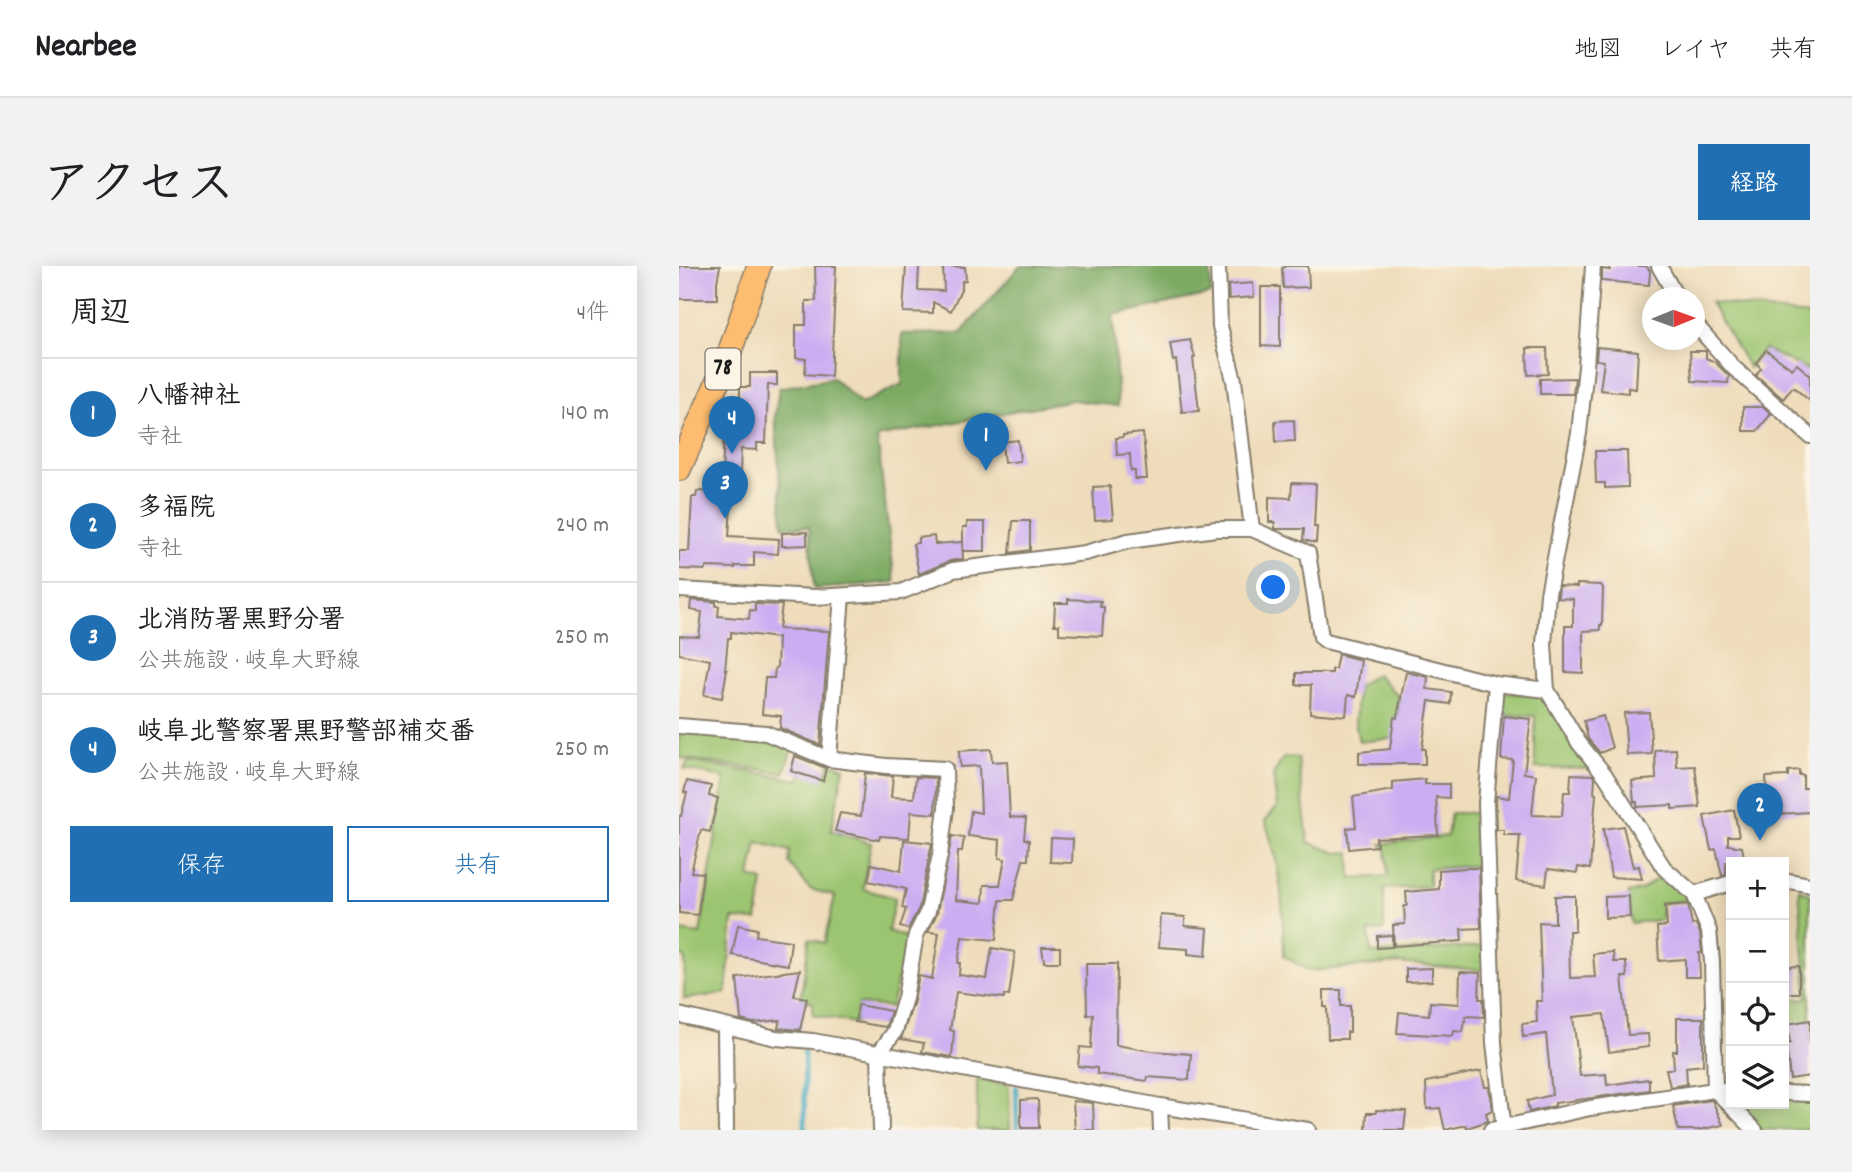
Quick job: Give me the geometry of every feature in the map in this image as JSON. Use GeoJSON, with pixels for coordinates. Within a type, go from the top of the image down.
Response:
{"type":"FeatureCollection","features":[{"type":"Feature","properties":{"kind":"main road","name":"78"},"geometry":{"type":"LineString","coordinates":[[679,469],[726,363],[759,266]]}},
{"type":"Feature","properties":{"kind":"street"},"geometry":{"type":"LineString","coordinates":[[1218,266],[1220,326],[1234,380],[1252,529]]}},
{"type":"Feature","properties":{"kind":"street"},"geometry":{"type":"LineString","coordinates":[[1593,266],[1579,433],[1548,594],[1545,644],[1547,690],[1579,743],[1605,775],[1664,868],[1694,894],[1709,931],[1715,1090],[1755,1130]]}},
{"type":"Feature","properties":{"kind":"street"},"geometry":{"type":"LineString","coordinates":[[1659,266],[1671,287]]}},
{"type":"Feature","properties":{"kind":"street"},"geometry":{"type":"LineString","coordinates":[[1705,335],[1734,368],[1810,436]]}},
{"type":"Feature","properties":{"kind":"street"},"geometry":{"type":"LineString","coordinates":[[679,590],[814,597],[901,592],[953,570],[1085,553],[1128,541],[1216,528],[1252,529],[1308,553],[1321,637],[1326,641],[1496,684],[1547,690]]}},
{"type":"Feature","properties":{"kind":"street"},"geometry":{"type":"LineString","coordinates":[[829,759],[842,596]]}},
{"type":"Feature","properties":{"kind":"street"},"geometry":{"type":"LineString","coordinates":[[1496,684],[1486,803],[1499,1129],[1590,1108],[1726,1091]]}},
{"type":"Feature","properties":{"kind":"street"},"geometry":{"type":"LineString","coordinates":[[679,726],[766,733],[829,759],[945,769],[946,808],[928,911],[916,935],[905,998],[895,1031],[879,1053],[880,1130]]}},
{"type":"Feature","properties":{"kind":"street"},"geometry":{"type":"LineString","coordinates":[[1789,881],[1810,885]]}},
{"type":"Feature","properties":{"kind":"street"},"geometry":{"type":"LineString","coordinates":[[1694,894],[1726,884]]}},
{"type":"Feature","properties":{"kind":"street"},"geometry":{"type":"LineString","coordinates":[[679,1015],[776,1038],[813,1041],[1160,1106],[1308,1130]]}},
{"type":"Feature","properties":{"kind":"street"},"geometry":{"type":"LineString","coordinates":[[725,1027],[726,1130]]}},
{"type":"Feature","properties":{"kind":"street"},"geometry":{"type":"LineString","coordinates":[[1789,1093],[1810,1094]]}},
{"type":"Feature","properties":{"kind":"street"},"geometry":{"type":"LineString","coordinates":[[1160,1106],[1161,1130]]}},
{"type":"Feature","properties":{"kind":"green space"},"geometry":{"type":"Polygon","coordinates":[[[1020,266],[1210,266],[1211,294],[1113,315],[1118,406],[1073,400],[877,437],[895,582],[814,589],[809,527],[783,527],[775,416],[779,388],[833,378],[861,404],[902,384],[902,334],[961,333],[1020,266]]]}},
{"type":"Feature","properties":{"kind":"green space"},"geometry":{"type":"Polygon","coordinates":[[[1710,302],[1810,316],[1810,371],[1764,349],[1749,368],[1710,302]]]}},
{"type":"Feature","properties":{"kind":"green space"},"geometry":{"type":"Polygon","coordinates":[[[1377,674],[1399,697],[1395,738],[1359,742],[1355,721],[1358,686],[1377,674]]]}},
{"type":"Feature","properties":{"kind":"green space"},"geometry":{"type":"Polygon","coordinates":[[[1504,692],[1548,697],[1593,769],[1535,768],[1535,716],[1503,715],[1504,692]]]}},
{"type":"Feature","properties":{"kind":"green space"},"geometry":{"type":"Polygon","coordinates":[[[679,731],[759,738],[792,748],[784,773],[679,758],[679,731]]]}},
{"type":"Feature","properties":{"kind":"green space"},"geometry":{"type":"Polygon","coordinates":[[[1284,757],[1298,758],[1308,842],[1337,853],[1350,852],[1351,879],[1388,876],[1386,849],[1381,844],[1447,836],[1451,813],[1481,813],[1485,865],[1429,869],[1429,886],[1384,889],[1384,930],[1369,932],[1371,953],[1488,946],[1489,971],[1398,963],[1309,971],[1284,956],[1281,888],[1265,821],[1277,807],[1273,775],[1284,757]]]}},
{"type":"Feature","properties":{"kind":"green space"},"geometry":{"type":"Polygon","coordinates":[[[688,761],[799,780],[802,770],[827,773],[830,762],[844,768],[831,831],[871,843],[863,889],[895,898],[888,931],[908,938],[891,1007],[859,1004],[855,1023],[813,1015],[813,1003],[801,997],[809,939],[824,943],[835,896],[810,889],[789,863],[790,851],[757,842],[750,877],[763,881],[757,920],[733,919],[726,993],[684,999],[685,957],[679,956],[679,931],[700,934],[725,778],[684,769],[688,761]]]}},
{"type":"Feature","properties":{"kind":"green space"},"geometry":{"type":"Polygon","coordinates":[[[1658,878],[1689,901],[1661,903],[1662,920],[1631,923],[1628,893],[1642,890],[1658,878]]]}},
{"type":"Feature","properties":{"kind":"green space"},"geometry":{"type":"Polygon","coordinates":[[[1799,889],[1810,894],[1810,1044],[1792,1044],[1789,1052],[1789,1000],[1807,998],[1799,889]]]}},
{"type":"Feature","properties":{"kind":"green space"},"geometry":{"type":"Polygon","coordinates":[[[977,1079],[1009,1085],[1010,1130],[977,1130],[977,1079]]]}},
{"type":"Feature","properties":{"kind":"green space"},"geometry":{"type":"Polygon","coordinates":[[[1789,1098],[1810,1098],[1810,1129],[1760,1130],[1739,1109],[1789,1109],[1789,1098]]]}},
{"type":"Feature","properties":{"kind":"building"},"geometry":{"type":"Polygon","coordinates":[[[679,266],[720,266],[717,299],[679,299],[679,266]]]}},
{"type":"Feature","properties":{"kind":"building"},"geometry":{"type":"Polygon","coordinates":[[[815,266],[836,266],[831,376],[805,374],[806,359],[796,358],[796,325],[806,325],[806,301],[816,301],[815,266]]]}},
{"type":"Feature","properties":{"kind":"building"},"geometry":{"type":"Polygon","coordinates":[[[906,266],[919,266],[918,290],[944,291],[943,266],[965,267],[966,280],[962,281],[951,311],[933,302],[933,313],[903,312],[906,266]]]}},
{"type":"Feature","properties":{"kind":"building"},"geometry":{"type":"Polygon","coordinates":[[[1308,266],[1309,287],[1283,288],[1282,268],[1308,266]]]}},
{"type":"Feature","properties":{"kind":"building"},"geometry":{"type":"Polygon","coordinates":[[[1610,266],[1646,266],[1650,271],[1649,285],[1602,281],[1602,269],[1610,270],[1610,266]]]}},
{"type":"Feature","properties":{"kind":"building"},"geometry":{"type":"Polygon","coordinates":[[[1253,283],[1254,297],[1229,299],[1228,285],[1253,283]]]}},
{"type":"Feature","properties":{"kind":"building"},"geometry":{"type":"Polygon","coordinates":[[[1261,287],[1280,287],[1280,347],[1261,346],[1261,287]]]}},
{"type":"Feature","properties":{"kind":"building"},"geometry":{"type":"Polygon","coordinates":[[[1190,340],[1195,357],[1199,411],[1182,412],[1176,360],[1173,361],[1170,343],[1190,340]]]}},
{"type":"Feature","properties":{"kind":"building"},"geometry":{"type":"Polygon","coordinates":[[[1597,347],[1638,351],[1636,389],[1628,388],[1628,393],[1600,390],[1604,361],[1596,360],[1597,347]]]}},
{"type":"Feature","properties":{"kind":"building"},"geometry":{"type":"Polygon","coordinates":[[[1527,348],[1547,348],[1548,374],[1528,375],[1527,348]]]}},
{"type":"Feature","properties":{"kind":"building"},"geometry":{"type":"Polygon","coordinates":[[[1766,350],[1792,369],[1797,364],[1810,375],[1810,401],[1793,387],[1783,399],[1756,375],[1761,368],[1756,363],[1766,350]]]}},
{"type":"Feature","properties":{"kind":"building"},"geometry":{"type":"Polygon","coordinates":[[[1690,351],[1706,351],[1706,358],[1715,362],[1729,376],[1728,383],[1692,381],[1690,351]]]}},
{"type":"Feature","properties":{"kind":"building"},"geometry":{"type":"Polygon","coordinates":[[[750,373],[777,373],[777,385],[768,385],[766,443],[757,443],[757,450],[741,449],[740,474],[722,474],[727,412],[740,413],[740,387],[750,387],[750,373]]]}},
{"type":"Feature","properties":{"kind":"building"},"geometry":{"type":"Polygon","coordinates":[[[1575,378],[1573,394],[1540,394],[1540,379],[1575,378]]]}},
{"type":"Feature","properties":{"kind":"building"},"geometry":{"type":"Polygon","coordinates":[[[1743,407],[1764,407],[1771,414],[1757,431],[1743,431],[1743,407]]]}},
{"type":"Feature","properties":{"kind":"building"},"geometry":{"type":"Polygon","coordinates":[[[1294,420],[1295,441],[1276,442],[1275,421],[1294,420]]]}},
{"type":"Feature","properties":{"kind":"building"},"geometry":{"type":"Polygon","coordinates":[[[1143,433],[1147,479],[1135,479],[1135,471],[1131,471],[1130,454],[1117,455],[1116,438],[1143,433]]]}},
{"type":"Feature","properties":{"kind":"building"},"geometry":{"type":"Polygon","coordinates":[[[1018,440],[1020,461],[1004,463],[1002,442],[1018,440]]]}},
{"type":"Feature","properties":{"kind":"building"},"geometry":{"type":"Polygon","coordinates":[[[1595,451],[1627,451],[1628,487],[1605,488],[1605,483],[1596,483],[1595,451]]]}},
{"type":"Feature","properties":{"kind":"building"},"geometry":{"type":"Polygon","coordinates":[[[1292,483],[1316,484],[1316,543],[1303,540],[1304,529],[1275,529],[1275,522],[1269,522],[1269,497],[1291,498],[1292,483]]]}},
{"type":"Feature","properties":{"kind":"building"},"geometry":{"type":"Polygon","coordinates":[[[1110,486],[1113,519],[1095,520],[1093,487],[1110,486]]]}},
{"type":"Feature","properties":{"kind":"building"},"geometry":{"type":"Polygon","coordinates":[[[697,491],[727,493],[727,506],[731,507],[729,536],[779,539],[778,554],[754,552],[754,566],[679,569],[679,551],[689,551],[692,497],[696,497],[697,491]]]}},
{"type":"Feature","properties":{"kind":"building"},"geometry":{"type":"Polygon","coordinates":[[[1013,521],[1030,521],[1030,550],[1010,553],[1013,521]]]}},
{"type":"Feature","properties":{"kind":"building"},"geometry":{"type":"Polygon","coordinates":[[[967,522],[985,522],[985,551],[963,551],[963,527],[967,527],[967,522]]]}},
{"type":"Feature","properties":{"kind":"building"},"geometry":{"type":"Polygon","coordinates":[[[807,532],[807,545],[782,546],[782,533],[807,532]]]}},
{"type":"Feature","properties":{"kind":"building"},"geometry":{"type":"Polygon","coordinates":[[[934,536],[935,544],[962,542],[963,559],[950,561],[919,574],[913,544],[918,543],[918,538],[934,536]]]}},
{"type":"Feature","properties":{"kind":"building"},"geometry":{"type":"Polygon","coordinates":[[[1577,584],[1601,585],[1603,588],[1600,630],[1583,631],[1583,673],[1565,672],[1565,626],[1573,626],[1573,599],[1557,598],[1559,586],[1577,587],[1577,584]]]}},
{"type":"Feature","properties":{"kind":"building"},"geometry":{"type":"Polygon","coordinates":[[[1068,599],[1101,601],[1100,607],[1104,607],[1102,636],[1059,634],[1059,625],[1054,625],[1055,603],[1068,603],[1068,599]]]}},
{"type":"Feature","properties":{"kind":"building"},"geometry":{"type":"Polygon","coordinates":[[[691,600],[716,602],[716,606],[719,606],[718,616],[749,619],[750,610],[755,611],[755,604],[782,605],[779,629],[829,631],[820,745],[780,728],[781,716],[762,714],[765,678],[774,678],[777,668],[778,638],[731,632],[731,638],[728,638],[727,670],[722,698],[704,695],[710,660],[679,654],[679,636],[699,637],[702,612],[690,610],[691,600]]]}},
{"type":"Feature","properties":{"kind":"building"},"geometry":{"type":"Polygon","coordinates":[[[1338,654],[1361,660],[1356,697],[1348,695],[1346,716],[1310,713],[1311,685],[1296,685],[1296,673],[1332,673],[1338,654]]]}},
{"type":"Feature","properties":{"kind":"building"},"geometry":{"type":"Polygon","coordinates":[[[1406,672],[1428,677],[1427,689],[1451,692],[1450,704],[1429,701],[1422,749],[1425,749],[1425,764],[1359,764],[1359,752],[1390,749],[1394,717],[1397,718],[1406,672]]]}},
{"type":"Feature","properties":{"kind":"building"},"geometry":{"type":"Polygon","coordinates":[[[1649,712],[1652,754],[1627,755],[1624,713],[1649,712]]]}},
{"type":"Feature","properties":{"kind":"building"},"geometry":{"type":"Polygon","coordinates":[[[1504,716],[1531,719],[1524,773],[1536,775],[1532,815],[1562,816],[1564,792],[1570,792],[1571,774],[1595,777],[1590,869],[1578,867],[1577,873],[1548,869],[1546,885],[1516,881],[1520,835],[1504,835],[1504,830],[1497,830],[1496,796],[1509,798],[1513,760],[1501,759],[1504,716]]]}},
{"type":"Feature","properties":{"kind":"building"},"geometry":{"type":"Polygon","coordinates":[[[1603,716],[1612,748],[1600,753],[1588,739],[1584,721],[1603,716]]]}},
{"type":"Feature","properties":{"kind":"building"},"geometry":{"type":"Polygon","coordinates":[[[991,749],[992,762],[1007,761],[1010,817],[1026,818],[1024,839],[1029,840],[1028,860],[1023,860],[1013,900],[1000,900],[996,940],[962,937],[958,963],[959,975],[987,979],[992,948],[1015,952],[1009,996],[1004,995],[1004,998],[956,992],[950,1030],[954,1031],[952,1057],[922,1052],[924,1043],[901,1039],[919,976],[932,979],[939,933],[928,932],[937,913],[952,836],[964,838],[962,851],[958,851],[956,900],[983,903],[984,885],[1000,885],[1005,859],[999,858],[1000,840],[968,836],[971,811],[981,813],[979,766],[960,767],[959,751],[991,749]]]}},
{"type":"Feature","properties":{"kind":"building"},"geometry":{"type":"Polygon","coordinates":[[[1676,749],[1677,767],[1695,766],[1700,807],[1637,807],[1632,781],[1656,779],[1655,750],[1676,749]]]}},
{"type":"Feature","properties":{"kind":"building"},"geometry":{"type":"Polygon","coordinates":[[[795,756],[826,768],[823,781],[791,771],[795,756]]]}},
{"type":"Feature","properties":{"kind":"building"},"geometry":{"type":"Polygon","coordinates":[[[1799,770],[1799,775],[1803,775],[1803,788],[1810,788],[1810,812],[1778,814],[1777,810],[1768,810],[1766,777],[1788,776],[1788,771],[1799,770]]]}},
{"type":"Feature","properties":{"kind":"building"},"geometry":{"type":"Polygon","coordinates":[[[865,773],[893,776],[891,797],[914,798],[916,777],[936,778],[935,814],[911,812],[909,838],[880,836],[879,840],[835,831],[840,813],[861,816],[865,773]]]}},
{"type":"Feature","properties":{"kind":"building"},"geometry":{"type":"Polygon","coordinates":[[[1425,779],[1425,784],[1449,784],[1449,798],[1436,797],[1438,835],[1376,838],[1377,846],[1349,849],[1347,828],[1356,827],[1353,797],[1393,790],[1393,782],[1425,779]]]}},
{"type":"Feature","properties":{"kind":"building"},"geometry":{"type":"Polygon","coordinates":[[[687,781],[711,786],[709,796],[718,798],[710,832],[701,830],[691,872],[703,873],[698,915],[679,913],[679,816],[687,793],[684,792],[687,781]]]}},
{"type":"Feature","properties":{"kind":"building"},"geometry":{"type":"Polygon","coordinates":[[[1734,810],[1739,836],[1728,836],[1728,845],[1742,847],[1744,857],[1726,857],[1726,875],[1722,876],[1716,849],[1711,850],[1704,816],[1734,810]]]}},
{"type":"Feature","properties":{"kind":"building"},"geometry":{"type":"Polygon","coordinates":[[[1623,826],[1633,867],[1639,866],[1642,879],[1611,877],[1603,829],[1623,826]]]}},
{"type":"Feature","properties":{"kind":"building"},"geometry":{"type":"Polygon","coordinates":[[[1051,838],[1073,839],[1072,863],[1050,862],[1051,838]]]}},
{"type":"Feature","properties":{"kind":"building"},"geometry":{"type":"Polygon","coordinates":[[[904,840],[932,843],[919,908],[908,929],[900,927],[906,909],[902,908],[906,889],[868,881],[871,864],[901,871],[904,840]]]}},
{"type":"Feature","properties":{"kind":"building"},"geometry":{"type":"Polygon","coordinates":[[[1479,868],[1481,928],[1461,929],[1462,941],[1394,946],[1393,925],[1405,924],[1406,892],[1439,889],[1439,870],[1479,868]]]}},
{"type":"Feature","properties":{"kind":"building"},"geometry":{"type":"Polygon","coordinates":[[[1555,896],[1575,896],[1575,931],[1569,931],[1570,978],[1595,977],[1593,954],[1613,952],[1614,962],[1626,962],[1627,977],[1622,977],[1628,1035],[1648,1034],[1649,1047],[1609,1052],[1604,1014],[1573,1017],[1580,1076],[1606,1074],[1607,1085],[1649,1079],[1649,1090],[1555,1103],[1555,1106],[1529,1112],[1527,1101],[1552,1095],[1546,1034],[1523,1037],[1522,1024],[1537,1022],[1536,1001],[1542,1001],[1539,922],[1555,923],[1555,896]]]}},
{"type":"Feature","properties":{"kind":"building"},"geometry":{"type":"Polygon","coordinates":[[[1629,896],[1630,917],[1605,918],[1605,897],[1629,896]]]}},
{"type":"Feature","properties":{"kind":"building"},"geometry":{"type":"Polygon","coordinates":[[[1688,904],[1692,925],[1696,924],[1700,933],[1700,977],[1685,977],[1685,959],[1659,961],[1657,927],[1667,926],[1665,906],[1688,904]]]}},
{"type":"Feature","properties":{"kind":"building"},"geometry":{"type":"Polygon","coordinates":[[[1161,915],[1185,917],[1185,926],[1208,928],[1206,956],[1188,954],[1188,949],[1159,947],[1161,915]]]}},
{"type":"Feature","properties":{"kind":"building"},"geometry":{"type":"Polygon","coordinates":[[[738,925],[757,929],[756,936],[791,941],[788,965],[732,955],[738,925]]]}},
{"type":"Feature","properties":{"kind":"building"},"geometry":{"type":"Polygon","coordinates":[[[1392,935],[1392,947],[1377,948],[1377,936],[1392,935]]]}},
{"type":"Feature","properties":{"kind":"building"},"geometry":{"type":"Polygon","coordinates":[[[1042,947],[1060,947],[1060,962],[1044,962],[1042,947]]]}},
{"type":"Feature","properties":{"kind":"building"},"geometry":{"type":"Polygon","coordinates":[[[1086,964],[1117,964],[1116,1045],[1191,1054],[1189,1080],[1148,1077],[1147,1081],[1097,1074],[1097,1068],[1078,1066],[1080,1047],[1091,1048],[1093,1014],[1087,1015],[1086,964]]]}},
{"type":"Feature","properties":{"kind":"building"},"geometry":{"type":"Polygon","coordinates":[[[1799,966],[1799,993],[1789,993],[1789,967],[1799,966]]]}},
{"type":"Feature","properties":{"kind":"building"},"geometry":{"type":"Polygon","coordinates":[[[1432,968],[1432,981],[1406,982],[1406,969],[1432,968]]]}},
{"type":"Feature","properties":{"kind":"building"},"geometry":{"type":"Polygon","coordinates":[[[800,970],[794,996],[807,998],[800,1030],[778,1028],[780,1020],[753,1023],[741,1020],[737,978],[800,970]]]}},
{"type":"Feature","properties":{"kind":"building"},"geometry":{"type":"Polygon","coordinates":[[[1460,972],[1480,973],[1479,999],[1483,999],[1484,1017],[1466,1016],[1463,1032],[1454,1031],[1453,1036],[1397,1033],[1399,1012],[1429,1015],[1430,1002],[1459,1004],[1460,972]]]}},
{"type":"Feature","properties":{"kind":"building"},"geometry":{"type":"Polygon","coordinates":[[[1324,990],[1341,990],[1341,1006],[1350,1006],[1350,1032],[1347,1032],[1347,1039],[1328,1039],[1324,990]]]}},
{"type":"Feature","properties":{"kind":"building"},"geometry":{"type":"Polygon","coordinates":[[[858,1005],[891,1011],[886,1027],[855,1022],[858,1005]]]}},
{"type":"Feature","properties":{"kind":"building"},"geometry":{"type":"Polygon","coordinates":[[[1677,1018],[1703,1018],[1703,1065],[1686,1067],[1687,1084],[1670,1087],[1666,1069],[1674,1069],[1677,1018]]]}},
{"type":"Feature","properties":{"kind":"building"},"geometry":{"type":"Polygon","coordinates":[[[1810,1020],[1810,1076],[1790,1079],[1789,1024],[1810,1020]]]}},
{"type":"Feature","properties":{"kind":"building"},"geometry":{"type":"Polygon","coordinates":[[[1481,1071],[1485,1087],[1489,1087],[1492,1110],[1486,1113],[1488,1121],[1467,1128],[1466,1125],[1445,1130],[1440,1108],[1427,1109],[1426,1082],[1481,1071]]]}},
{"type":"Feature","properties":{"kind":"building"},"geometry":{"type":"Polygon","coordinates":[[[1036,1099],[1039,1128],[1021,1128],[1021,1100],[1036,1099]]]}},
{"type":"Feature","properties":{"kind":"building"},"geometry":{"type":"Polygon","coordinates":[[[1712,1100],[1723,1125],[1699,1130],[1678,1130],[1673,1106],[1712,1100]]]}},
{"type":"Feature","properties":{"kind":"building"},"geometry":{"type":"Polygon","coordinates":[[[1073,1101],[1093,1103],[1094,1130],[1075,1130],[1073,1101]]]}},
{"type":"Feature","properties":{"kind":"building"},"geometry":{"type":"Polygon","coordinates":[[[1376,1110],[1406,1111],[1404,1130],[1366,1130],[1367,1113],[1376,1113],[1376,1110]]]}},
{"type":"Feature","properties":{"kind":"waterway"},"geometry":{"type":"LineString","coordinates":[[804,1051],[805,1130]]}},
{"type":"Feature","properties":{"kind":"waterway"},"geometry":{"type":"LineString","coordinates":[[1016,1087],[1017,1130]]}},
{"type":"Feature","properties":{"kind":"place","name":"岐阜北警察署黒野警部補交番"},"geometry":{"type":"Point","coordinates":[732,454]}},
{"type":"Feature","properties":{"kind":"place","name":"八幡神社"},"geometry":{"type":"Point","coordinates":[986,471]}},
{"type":"Feature","properties":{"kind":"place","name":"北消防署黒野分署"},"geometry":{"type":"Point","coordinates":[725,519]}},
{"type":"Feature","properties":{"kind":"place","name":"多福院"},"geometry":{"type":"Point","coordinates":[1760,841]}}]}
